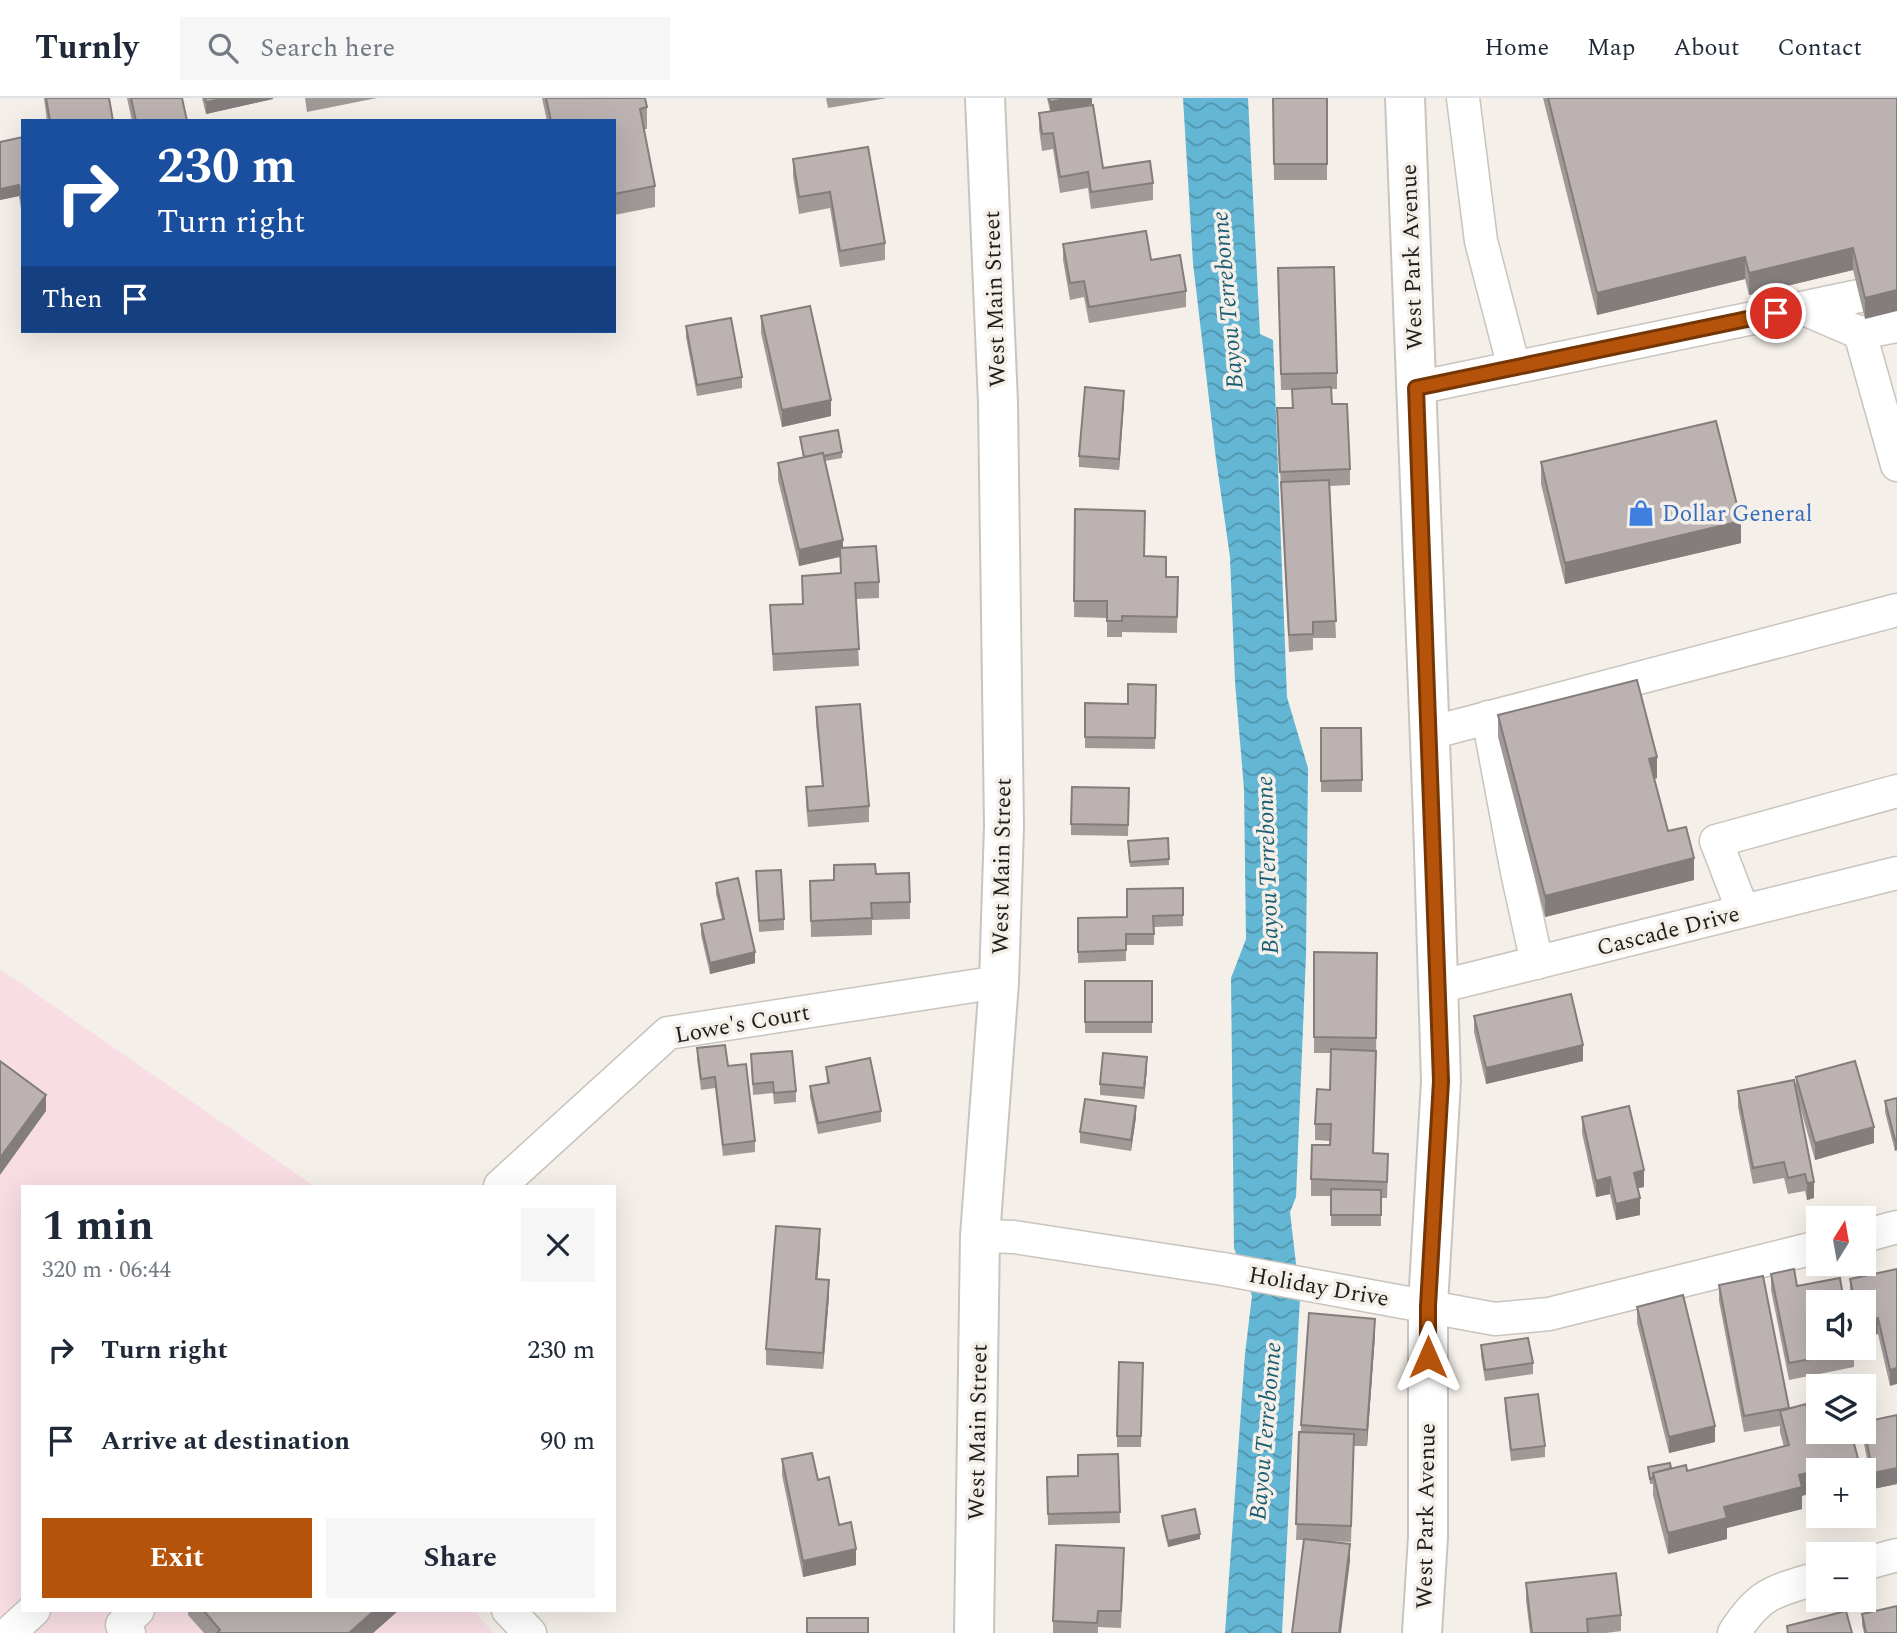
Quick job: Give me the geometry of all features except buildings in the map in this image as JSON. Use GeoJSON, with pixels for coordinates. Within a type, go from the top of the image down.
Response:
{"type":"FeatureCollection","features":[{"type":"Feature","properties":{"kind":"main road","name":"West Main Street"},"geometry":{"type":"LineString","coordinates":[[974,1633],[980,1236],[999,982],[1004,826],[998,403],[985,98]]}},
{"type":"Feature","properties":{"kind":"main road","name":"West Park Avenue"},"geometry":{"type":"LineString","coordinates":[[1405,98],[1441,1081],[1428,1306],[1428,1537],[1422,1633]]}},
{"type":"Feature","properties":{"kind":"street"},"geometry":{"type":"LineString","coordinates":[[1463,98],[1481,241],[1514,368]]}},
{"type":"Feature","properties":{"kind":"street"},"geometry":{"type":"LineString","coordinates":[[1416,388],[1859,296]]}},
{"type":"Feature","properties":{"kind":"street"},"geometry":{"type":"LineString","coordinates":[[1802,308],[1860,333],[1897,326]]}},
{"type":"Feature","properties":{"kind":"street"},"geometry":{"type":"LineString","coordinates":[[1860,333],[1897,465]]}},
{"type":"Feature","properties":{"kind":"street"},"geometry":{"type":"LineString","coordinates":[[1430,733],[1897,610]]}},
{"type":"Feature","properties":{"kind":"street"},"geometry":{"type":"LineString","coordinates":[[1488,717],[1536,963]]}},
{"type":"Feature","properties":{"kind":"street"},"geometry":{"type":"LineString","coordinates":[[1743,911],[1716,841],[1897,791]]}},
{"type":"Feature","properties":{"kind":"street","name":"Cascade Drive"},"geometry":{"type":"LineString","coordinates":[[1438,987],[1897,873]]}},
{"type":"Feature","properties":{"kind":"street","name":"Lowe's Court"},"geometry":{"type":"LineString","coordinates":[[501,1185],[668,1033],[999,982]]}},
{"type":"Feature","properties":{"kind":"street"},"geometry":{"type":"LineString","coordinates":[[1876,1233],[1897,1227]]}},
{"type":"Feature","properties":{"kind":"street","name":"Holiday Drive"},"geometry":{"type":"LineString","coordinates":[[980,1236],[1014,1237],[1223,1269],[1333,1287],[1495,1319],[1549,1314],[1806,1250]]}},
{"type":"Feature","properties":{"kind":"street"},"geometry":{"type":"LineString","coordinates":[[1876,1561],[1897,1555]]}},
{"type":"Feature","properties":{"kind":"street"},"geometry":{"type":"LineString","coordinates":[[1734,1633],[1751,1608],[1769,1593],[1806,1582]]}},
{"type":"Feature","properties":{"kind":"street"},"geometry":{"type":"LineString","coordinates":[[9,1633],[32,1612]]}},
{"type":"Feature","properties":{"kind":"street"},"geometry":{"type":"LineString","coordinates":[[129,1633],[122,1625],[136,1612]]}},
{"type":"Feature","properties":{"kind":"street"},"geometry":{"type":"LineString","coordinates":[[510,1612],[530,1633]]}},
{"type":"Feature","properties":{"kind":"shaded area"},"geometry":{"type":"Polygon","coordinates":[[[0,969],[313,1185],[21,1185],[21,1612],[476,1612],[493,1633],[0,1633],[0,969]]]}},
{"type":"Feature","properties":{"kind":"water","name":"Bayou Terrebonne"},"geometry":{"type":"Polygon","coordinates":[[[1183,98],[1248,98],[1260,334],[1273,340],[1287,697],[1308,768],[1306,955],[1296,1197],[1290,1212],[1300,1298],[1282,1633],[1225,1633],[1245,1354],[1252,1296],[1234,1248],[1231,978],[1246,939],[1244,789],[1235,682],[1230,557],[1193,263],[1183,98]]]}},
{"type":"Feature","properties":{"kind":"place","name":"Dollar General"},"geometry":{"type":"Point","coordinates":[1641,513]}},
{"type":"Feature","properties":{"kind":"route"},"geometry":{"type":"LineString","coordinates":[[1428,1357],[1428,1306],[1441,1081],[1416,388],[1776,313]]}}]}
